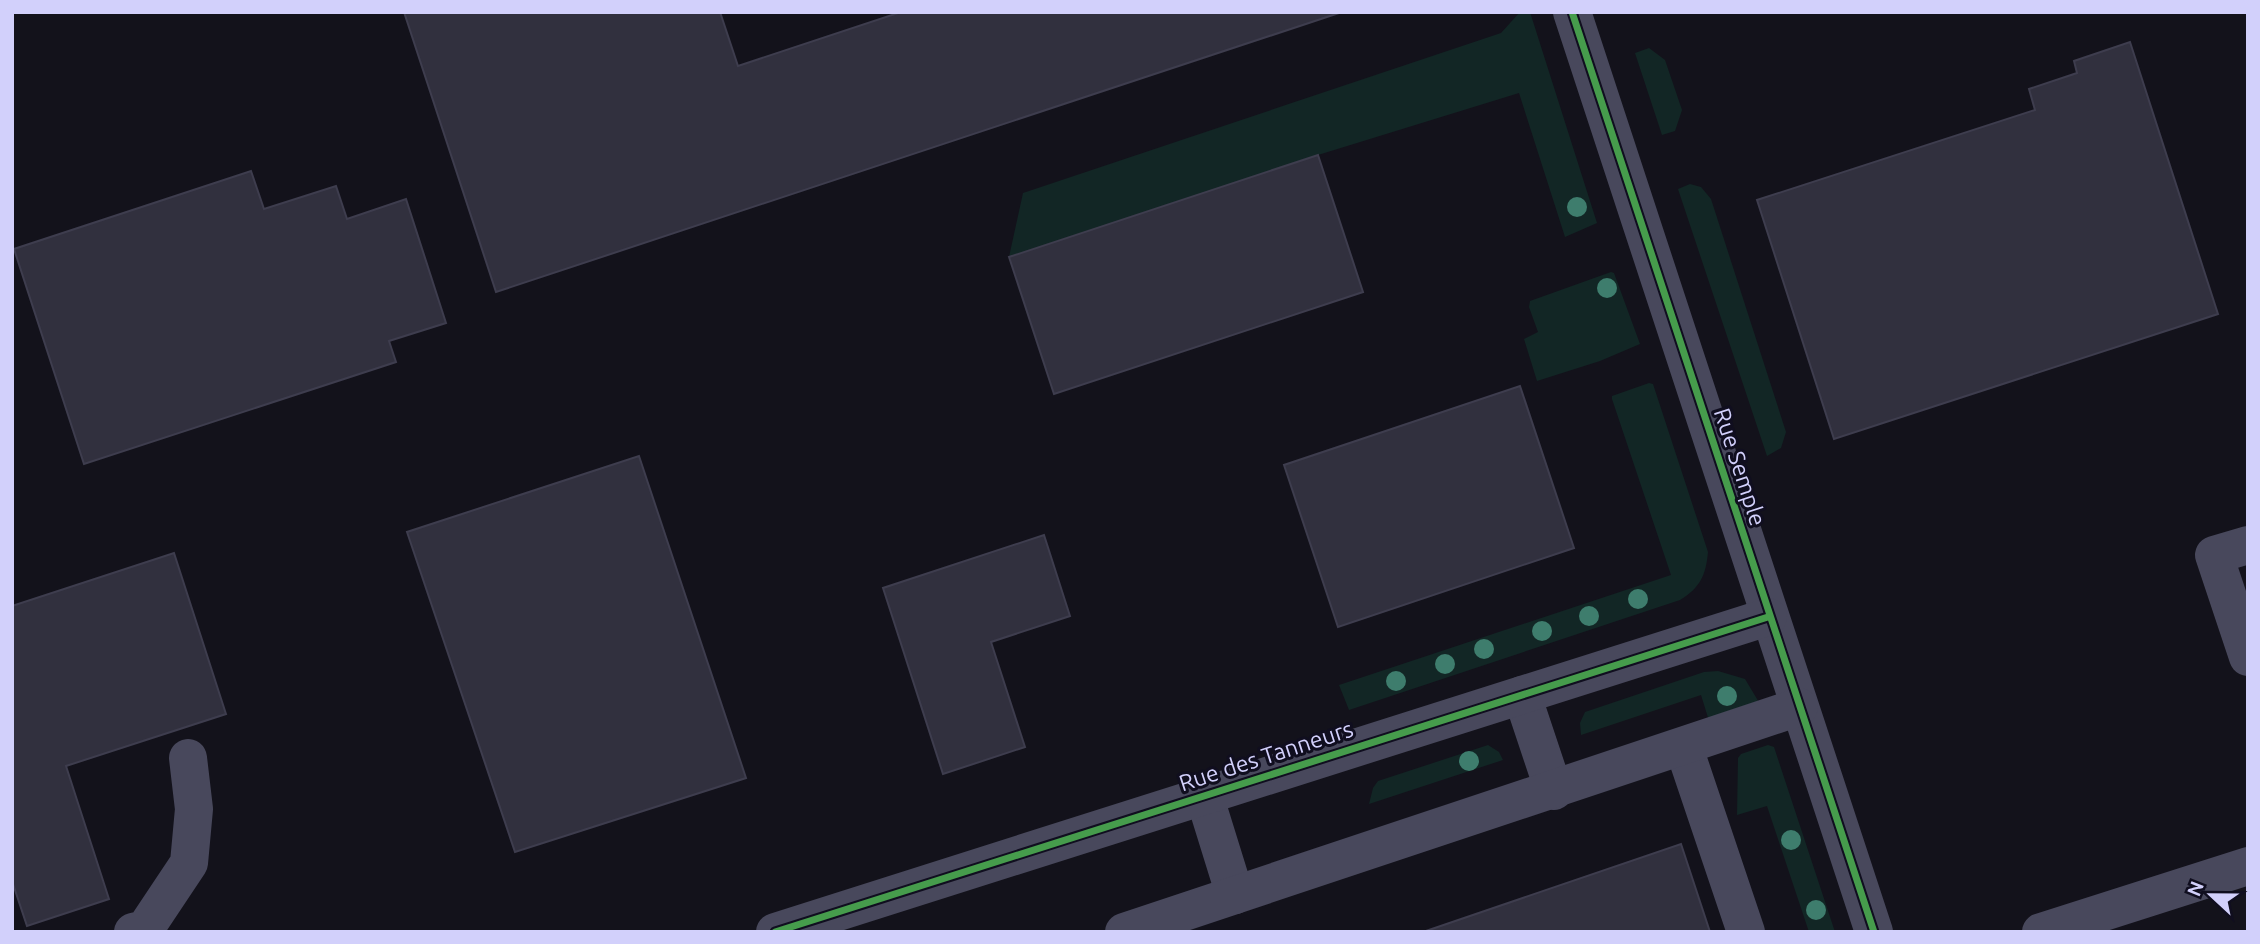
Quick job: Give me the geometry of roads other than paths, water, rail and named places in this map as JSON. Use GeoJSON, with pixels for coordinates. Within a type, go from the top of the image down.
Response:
{"type":"FeatureCollection","features":[{"type":"Feature","properties":{"kind":"street","name":"Rue Semple"},"geometry":{"type":"LineString","coordinates":[[1572,12],[1768,617],[1874,932]]}},
{"type":"Feature","properties":{"kind":"street"},"geometry":{"type":"LineString","coordinates":[[2248,545],[2214,555],[2248,657]]}},
{"type":"Feature","properties":{"kind":"street","name":"Rue des Tanneurs"},"geometry":{"type":"LineString","coordinates":[[775,932],[1768,617]]}},
{"type":"Feature","properties":{"kind":"street"},"geometry":{"type":"LineString","coordinates":[[1522,695],[1554,791]]}},
{"type":"Feature","properties":{"kind":"street"},"geometry":{"type":"LineString","coordinates":[[1124,932],[1684,748],[1799,707]]}},
{"type":"Feature","properties":{"kind":"street"},"geometry":{"type":"LineString","coordinates":[[1684,748],[1746,932]]}},
{"type":"Feature","properties":{"kind":"street"},"geometry":{"type":"LineString","coordinates":[[132,932],[145,929],[189,863],[194,809],[188,758]]}},
{"type":"Feature","properties":{"kind":"street"},"geometry":{"type":"LineString","coordinates":[[1204,796],[1236,895]]}},
{"type":"Feature","properties":{"kind":"street"},"geometry":{"type":"LineString","coordinates":[[2041,932],[2248,866]]}}]}
